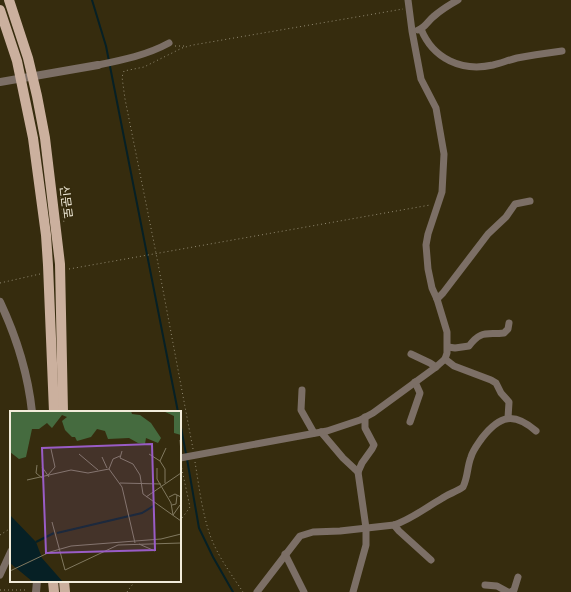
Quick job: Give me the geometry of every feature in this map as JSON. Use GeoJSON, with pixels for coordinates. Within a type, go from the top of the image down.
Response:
{"type":"FeatureCollection","features":[{"type":"Feature","properties":{"kind":"main road","name":"신문로"},"geometry":{"type":"LineString","coordinates":[[9,0],[28,58],[45,138],[60,264],[63,411]]}},
{"type":"Feature","properties":{"kind":"main road","name":"신문로"},"geometry":{"type":"LineString","coordinates":[[0,10],[17,61],[26,99],[35,153],[47,250],[54,411]]}},
{"type":"Feature","properties":{"kind":"main road"},"geometry":{"type":"LineString","coordinates":[[53,582],[54,592]]}},
{"type":"Feature","properties":{"kind":"main road"},"geometry":{"type":"LineString","coordinates":[[64,582],[65,592]]}},
{"type":"Feature","properties":{"kind":"street"},"geometry":{"type":"LineString","coordinates":[[412,31],[421,29],[432,18],[458,0]]}},
{"type":"Feature","properties":{"kind":"street"},"geometry":{"type":"LineString","coordinates":[[186,459],[343,427],[365,417],[389,402],[436,367],[445,358],[448,347],[447,332],[432,288],[426,245],[428,234],[442,192],[444,154],[440,123],[436,108],[421,79],[412,31],[409,4]]}},
{"type":"Feature","properties":{"kind":"street"},"geometry":{"type":"LineString","coordinates":[[421,29],[424,38],[431,47],[448,60],[463,66],[486,66],[518,58],[562,51]]}},
{"type":"Feature","properties":{"kind":"street"},"geometry":{"type":"LineString","coordinates":[[0,82],[126,59],[145,54],[167,44]]}},
{"type":"Feature","properties":{"kind":"street"},"geometry":{"type":"LineString","coordinates":[[437,299],[488,234],[506,217],[515,204],[530,201]]}},
{"type":"Feature","properties":{"kind":"street"},"geometry":{"type":"LineString","coordinates":[[0,302],[13,333],[22,363],[30,394],[32,411]]}},
{"type":"Feature","properties":{"kind":"street"},"geometry":{"type":"LineString","coordinates":[[448,347],[455,348],[469,346],[476,336],[483,334],[504,333],[508,329],[509,323]]}},
{"type":"Feature","properties":{"kind":"street"},"geometry":{"type":"LineString","coordinates":[[411,354],[436,367]]}},
{"type":"Feature","properties":{"kind":"street"},"geometry":{"type":"LineString","coordinates":[[445,358],[454,366],[496,383],[501,393],[509,402],[508,418]]}},
{"type":"Feature","properties":{"kind":"street"},"geometry":{"type":"LineString","coordinates":[[410,422],[420,393],[415,382]]}},
{"type":"Feature","properties":{"kind":"street"},"geometry":{"type":"LineString","coordinates":[[302,390],[301,410],[318,433],[358,472]]}},
{"type":"Feature","properties":{"kind":"street"},"geometry":{"type":"LineString","coordinates":[[353,592],[365,552],[366,536],[358,472],[374,445],[365,428],[365,417]]}},
{"type":"Feature","properties":{"kind":"street"},"geometry":{"type":"LineString","coordinates":[[257,592],[296,539],[300,536],[305,534],[394,525],[410,519],[442,498],[463,487],[474,449],[492,426],[508,418],[515,418],[529,425],[536,431]]}},
{"type":"Feature","properties":{"kind":"street"},"geometry":{"type":"LineString","coordinates":[[394,525],[431,560]]}},
{"type":"Feature","properties":{"kind":"street"},"geometry":{"type":"LineString","coordinates":[[0,575],[10,553]]}},
{"type":"Feature","properties":{"kind":"street"},"geometry":{"type":"LineString","coordinates":[[285,554],[304,592]]}},
{"type":"Feature","properties":{"kind":"street"},"geometry":{"type":"LineString","coordinates":[[485,584],[497,586],[510,592],[514,590],[518,577]]}},
{"type":"Feature","properties":{"kind":"street"},"geometry":{"type":"LineString","coordinates":[[36,592],[37,582]]}},
{"type":"Feature","properties":{"kind":"path"},"geometry":{"type":"LineString","coordinates":[[179,411],[156,253],[124,100],[122,77],[124,71],[144,67],[174,51],[188,46],[409,4]]}},
{"type":"Feature","properties":{"kind":"path"},"geometry":{"type":"LineString","coordinates":[[167,44],[188,46]]}},
{"type":"Feature","properties":{"kind":"path"},"geometry":{"type":"LineString","coordinates":[[63,270],[438,204]]}},
{"type":"Feature","properties":{"kind":"path"},"geometry":{"type":"LineString","coordinates":[[0,282],[40,274]]}},
{"type":"Feature","properties":{"kind":"path"},"geometry":{"type":"LineString","coordinates":[[181,425],[186,459],[190,507],[181,520]]}},
{"type":"Feature","properties":{"kind":"path"},"geometry":{"type":"LineString","coordinates":[[186,459],[201,499],[214,545],[242,592]]}},
{"type":"Feature","properties":{"kind":"path"},"geometry":{"type":"LineString","coordinates":[[0,535],[10,529]]}},
{"type":"Feature","properties":{"kind":"path"},"geometry":{"type":"LineString","coordinates":[[127,592],[134,582]]}},
{"type":"Feature","properties":{"kind":"path"},"geometry":{"type":"LineString","coordinates":[[0,590],[29,590],[36,592]]}},
{"type":"Feature","properties":{"kind":"waterway"},"geometry":{"type":"LineString","coordinates":[[92,0],[106,46],[178,411]]}},
{"type":"Feature","properties":{"kind":"waterway"},"geometry":{"type":"LineString","coordinates":[[181,427],[186,454]]}},
{"type":"Feature","properties":{"kind":"waterway"},"geometry":{"type":"LineString","coordinates":[[187,459],[199,528],[213,557],[233,592]]}}]}
